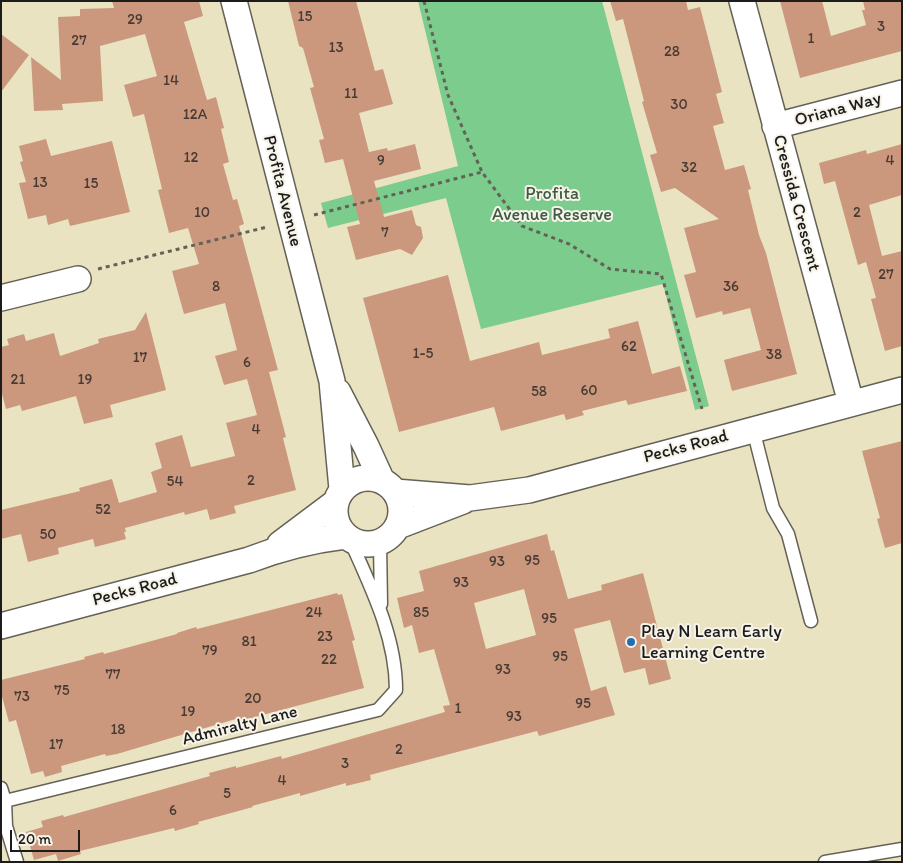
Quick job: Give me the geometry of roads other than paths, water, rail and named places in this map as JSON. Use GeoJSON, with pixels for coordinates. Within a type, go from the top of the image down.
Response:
{"type":"FeatureCollection","features":[{"type":"Feature","properties":{"kind":"street","name":"Profita Avenue"},"geometry":{"type":"LineString","coordinates":[[234,1],[332,381],[339,495]]}},
{"type":"Feature","properties":{"kind":"street","name":"Cressida Crescent"},"geometry":{"type":"LineString","coordinates":[[742,1],[851,403]]}},
{"type":"Feature","properties":{"kind":"street","name":"Oriana Way"},"geometry":{"type":"LineString","coordinates":[[775,126],[902,93]]}},
{"type":"Feature","properties":{"kind":"street"},"geometry":{"type":"LineString","coordinates":[[1,298],[78,279]]}},
{"type":"Feature","properties":{"kind":"street","name":"Profita Avenue"},"geometry":{"type":"LineString","coordinates":[[332,381],[389,487]]}},
{"type":"Feature","properties":{"kind":"street","name":"Pecks Road"},"geometry":{"type":"LineString","coordinates":[[398,526],[470,498],[529,490],[902,390]]}},
{"type":"Feature","properties":{"kind":"street"},"geometry":{"type":"LineString","coordinates":[[361,478],[372,478],[389,487],[400,503],[401,514],[394,533],[380,543],[370,545],[360,544],[347,538],[339,529],[335,520],[334,511],[339,495],[351,482],[361,478]]}},
{"type":"Feature","properties":{"kind":"street","name":"Pecks Road"},"geometry":{"type":"LineString","coordinates":[[389,487],[470,498]]}},
{"type":"Feature","properties":{"kind":"street","name":"Pecks Road"},"geometry":{"type":"LineString","coordinates":[[268,553],[312,521],[339,495]]}},
{"type":"Feature","properties":{"kind":"street","name":"Pecks Road"},"geometry":{"type":"LineString","coordinates":[[1,626],[249,560],[318,539],[347,538]]}},
{"type":"Feature","properties":{"kind":"lane"},"geometry":{"type":"LineString","coordinates":[[753,429],[773,508],[788,534],[811,621]]}},
{"type":"Feature","properties":{"kind":"lane","name":"Admiralty Lane"},"geometry":{"type":"LineString","coordinates":[[5,801],[378,710],[396,690],[396,672],[381,609],[347,538]]}},
{"type":"Feature","properties":{"kind":"lane","name":"Admiralty Lane"},"geometry":{"type":"LineString","coordinates":[[380,543],[381,609]]}},
{"type":"Feature","properties":{"kind":"lane"},"geometry":{"type":"LineString","coordinates":[[1,788],[5,801],[6,826],[17,862]]}},
{"type":"Feature","properties":{"kind":"lane"},"geometry":{"type":"LineString","coordinates":[[826,862],[902,849]]}},
{"type":"Feature","properties":{"kind":"place","name":"Play N Learn Early Learning Centre"},"geometry":{"type":"Point","coordinates":[631,642]}},
{"type":"Feature","properties":{"kind":"park label","name":"Profita Avenue Reserve"},"geometry":{"type":"Point","coordinates":[552,204]}}]}
